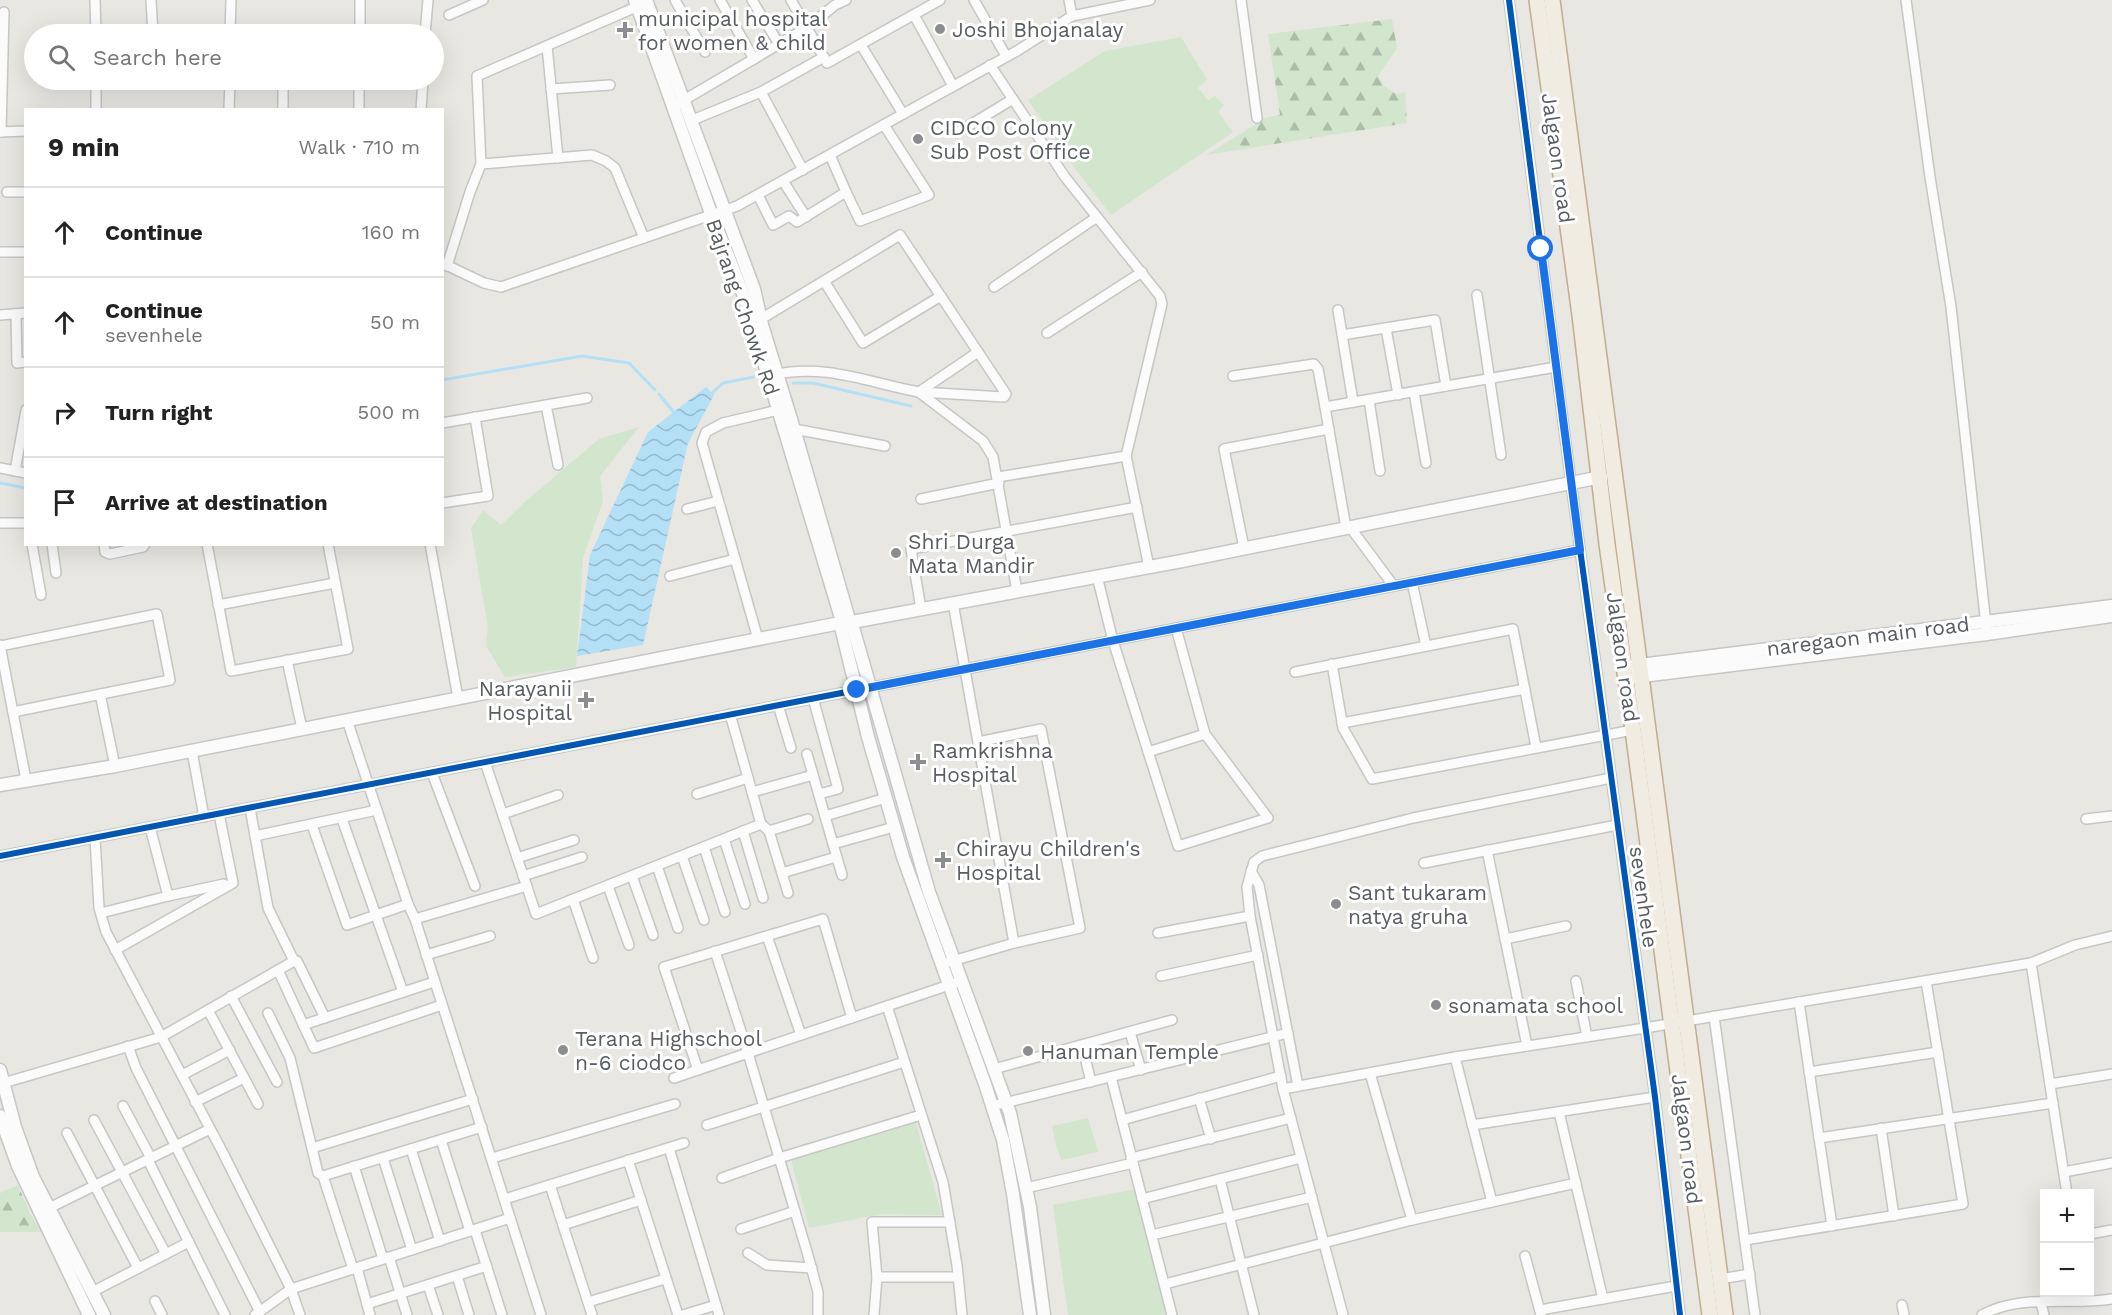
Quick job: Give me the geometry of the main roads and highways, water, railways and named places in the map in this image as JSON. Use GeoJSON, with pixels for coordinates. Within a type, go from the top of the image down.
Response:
{"type":"FeatureCollection","features":[{"type":"Feature","properties":{"kind":"highway","name":"Jalgaon road"},"geometry":{"type":"LineString","coordinates":[[1537,0],[1601,477],[1607,544],[1633,671],[1634,730],[1725,1315]]}},
{"type":"Feature","properties":{"kind":"highway","name":"Jalgaon road"},"geometry":{"type":"LineString","coordinates":[[1552,0],[1633,671],[1680,1022],[1710,1315]]}},
{"type":"Feature","properties":{"kind":"water"},"geometry":{"type":"Polygon","coordinates":[[[706,387],[714,395],[688,443],[643,645],[577,656],[590,555],[648,432],[706,387]]]}},
{"type":"Feature","properties":{"kind":"waterway"},"geometry":{"type":"LineString","coordinates":[[444,380],[582,356],[629,363],[655,390]]}},
{"type":"Feature","properties":{"kind":"waterway"},"geometry":{"type":"LineString","coordinates":[[710,395],[723,383],[754,377]]}},
{"type":"Feature","properties":{"kind":"waterway"},"geometry":{"type":"LineString","coordinates":[[793,383],[813,383],[911,406]]}},
{"type":"Feature","properties":{"kind":"waterway"},"geometry":{"type":"LineString","coordinates":[[659,394],[676,415]]}},
{"type":"Feature","properties":{"kind":"waterway"},"geometry":{"type":"LineString","coordinates":[[0,483],[24,488]]}},
{"type":"Feature","properties":{"kind":"place","name":"Joshi Bhojanalay"},"geometry":{"type":"Point","coordinates":[940,29]}},
{"type":"Feature","properties":{"kind":"place","name":"municipal hospital for women & child"},"geometry":{"type":"Point","coordinates":[625,30]}},
{"type":"Feature","properties":{"kind":"place","name":"CIDCO Colony Sub Post Office"},"geometry":{"type":"Point","coordinates":[918,139]}},
{"type":"Feature","properties":{"kind":"place","name":"Shri Durga Mata Mandir"},"geometry":{"type":"Point","coordinates":[896,553]}},
{"type":"Feature","properties":{"kind":"place","name":"Narayanii Hospital"},"geometry":{"type":"Point","coordinates":[586,700]}},
{"type":"Feature","properties":{"kind":"place","name":"Ramkrishna Hospital"},"geometry":{"type":"Point","coordinates":[918,762]}},
{"type":"Feature","properties":{"kind":"place","name":"Chirayu Children's Hospital"},"geometry":{"type":"Point","coordinates":[943,860]}},
{"type":"Feature","properties":{"kind":"place","name":"Sant tukaram natya gruha"},"geometry":{"type":"Point","coordinates":[1336,904]}},
{"type":"Feature","properties":{"kind":"place","name":"sonamata school"},"geometry":{"type":"Point","coordinates":[1436,1005]}},
{"type":"Feature","properties":{"kind":"place","name":"Terana Highschool n-6 ciodco"},"geometry":{"type":"Point","coordinates":[563,1050]}},
{"type":"Feature","properties":{"kind":"place","name":"Hanuman Temple"},"geometry":{"type":"Point","coordinates":[1028,1051]}}]}
